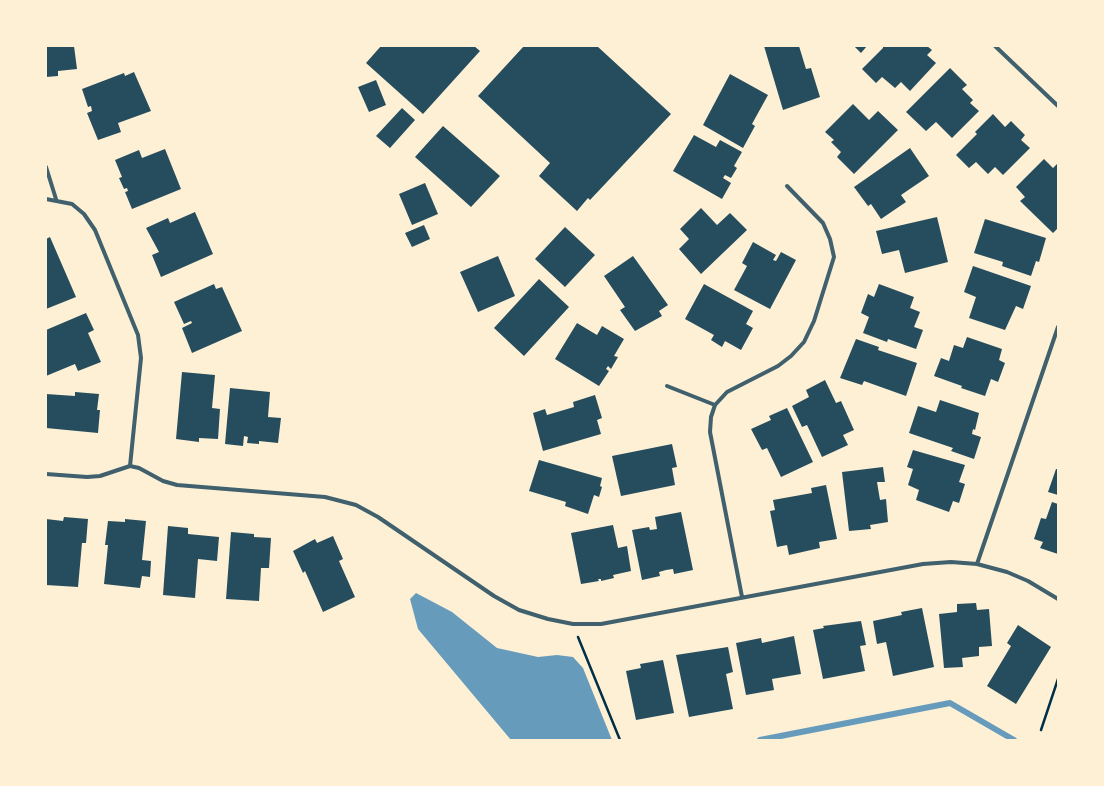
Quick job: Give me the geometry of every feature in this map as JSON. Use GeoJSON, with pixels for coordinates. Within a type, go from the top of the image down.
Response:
{"type":"FeatureCollection","features":[{"type":"Feature","properties":{"kind":"street"},"geometry":{"type":"LineString","coordinates":[[995,46],[1058,106]]}},
{"type":"Feature","properties":{"kind":"street"},"geometry":{"type":"LineString","coordinates":[[46,167],[56,199]]}},
{"type":"Feature","properties":{"kind":"street"},"geometry":{"type":"LineString","coordinates":[[742,597],[710,432],[711,417],[715,405],[727,392],[778,366],[791,356],[804,342],[814,321],[834,257],[830,239],[822,223],[787,186]]}},
{"type":"Feature","properties":{"kind":"street"},"geometry":{"type":"LineString","coordinates":[[46,199],[56,199],[72,204],[84,214],[95,230],[138,335],[142,358],[130,466]]}},
{"type":"Feature","properties":{"kind":"street"},"geometry":{"type":"LineString","coordinates":[[977,564],[1058,327]]}},
{"type":"Feature","properties":{"kind":"street"},"geometry":{"type":"LineString","coordinates":[[667,386],[715,405]]}},
{"type":"Feature","properties":{"kind":"street"},"geometry":{"type":"LineString","coordinates":[[46,474],[87,477],[100,476],[130,466],[140,468],[162,481],[177,485],[326,497],[356,505],[378,517],[494,596],[519,610],[548,619],[573,624],[601,624],[923,564],[951,562],[977,564],[1007,572],[1028,581],[1058,599]]}},
{"type":"Feature","properties":{"kind":"path"},"geometry":{"type":"LineString","coordinates":[[573,624],[583,652],[620,740]]}},
{"type":"Feature","properties":{"kind":"path"},"geometry":{"type":"LineString","coordinates":[[1041,730],[1058,679]]}},
{"type":"Feature","properties":{"kind":"water"},"geometry":{"type":"Polygon","coordinates":[[[416,593],[452,612],[497,648],[538,657],[557,655],[573,657],[583,668],[612,740],[511,740],[418,629],[410,599],[416,593]]]}},
{"type":"Feature","properties":{"kind":"building"},"geometry":{"type":"Polygon","coordinates":[[[46,46],[74,46],[77,69],[58,71],[58,76],[46,77],[46,46]]]}},
{"type":"Feature","properties":{"kind":"building"},"geometry":{"type":"Polygon","coordinates":[[[381,46],[474,46],[480,51],[423,114],[366,63],[381,46]]]}},
{"type":"Feature","properties":{"kind":"building"},"geometry":{"type":"Polygon","coordinates":[[[524,46],[597,46],[671,114],[590,200],[588,198],[577,211],[539,176],[550,163],[478,96],[524,46]]]}},
{"type":"Feature","properties":{"kind":"building"},"geometry":{"type":"Polygon","coordinates":[[[764,46],[799,46],[806,69],[811,68],[820,97],[783,110],[764,46]]]}},
{"type":"Feature","properties":{"kind":"building"},"geometry":{"type":"Polygon","coordinates":[[[854,46],[867,46],[861,53],[854,46]]]}},
{"type":"Feature","properties":{"kind":"building"},"geometry":{"type":"Polygon","coordinates":[[[883,46],[927,46],[932,50],[927,55],[936,63],[910,91],[901,82],[895,88],[882,77],[876,83],[862,69],[883,48],[883,46]]]}},
{"type":"Feature","properties":{"kind":"building"},"geometry":{"type":"Polygon","coordinates":[[[950,68],[967,85],[962,89],[973,100],[970,103],[979,111],[952,138],[936,122],[926,131],[906,112],[950,68]]]}},
{"type":"Feature","properties":{"kind":"building"},"geometry":{"type":"Polygon","coordinates":[[[134,72],[151,111],[118,123],[121,132],[98,140],[87,113],[92,111],[91,106],[88,107],[82,89],[124,73],[125,76],[134,72]]]}},
{"type":"Feature","properties":{"kind":"building"},"geometry":{"type":"Polygon","coordinates":[[[730,74],[768,95],[752,124],[755,126],[743,148],[703,125],[730,74]]]}},
{"type":"Feature","properties":{"kind":"building"},"geometry":{"type":"Polygon","coordinates":[[[376,80],[386,105],[369,112],[358,87],[376,80]]]}},
{"type":"Feature","properties":{"kind":"building"},"geometry":{"type":"Polygon","coordinates":[[[853,104],[869,120],[878,111],[898,130],[854,174],[837,157],[841,152],[831,142],[834,140],[825,132],[853,104]]]}},
{"type":"Feature","properties":{"kind":"building"},"geometry":{"type":"Polygon","coordinates":[[[402,108],[415,120],[390,148],[376,136],[402,108]]]}},
{"type":"Feature","properties":{"kind":"building"},"geometry":{"type":"Polygon","coordinates":[[[993,114],[1005,127],[1011,121],[1025,135],[1021,140],[1030,148],[1003,175],[995,167],[988,174],[976,162],[969,168],[956,155],[977,134],[975,132],[993,114]]]}},
{"type":"Feature","properties":{"kind":"building"},"geometry":{"type":"Polygon","coordinates":[[[443,126],[500,176],[471,207],[415,157],[443,126]]]}},
{"type":"Feature","properties":{"kind":"building"},"geometry":{"type":"Polygon","coordinates":[[[694,135],[716,147],[720,140],[742,152],[734,166],[737,168],[731,178],[725,175],[723,178],[731,183],[722,199],[673,171],[694,135]]]}},
{"type":"Feature","properties":{"kind":"building"},"geometry":{"type":"Polygon","coordinates":[[[910,148],[929,176],[901,195],[906,202],[881,219],[871,204],[868,206],[854,187],[910,148]]]}},
{"type":"Feature","properties":{"kind":"building"},"geometry":{"type":"Polygon","coordinates":[[[165,149],[181,189],[132,209],[125,192],[128,191],[127,188],[124,189],[119,178],[122,177],[115,160],[139,150],[142,158],[165,149]]]}},
{"type":"Feature","properties":{"kind":"building"},"geometry":{"type":"Polygon","coordinates":[[[1044,159],[1053,168],[1058,163],[1058,228],[1053,233],[1020,201],[1025,197],[1016,187],[1044,159]]]}},
{"type":"Feature","properties":{"kind":"building"},"geometry":{"type":"Polygon","coordinates":[[[425,183],[438,214],[412,225],[399,194],[425,183]]]}},
{"type":"Feature","properties":{"kind":"building"},"geometry":{"type":"Polygon","coordinates":[[[701,208],[717,225],[730,213],[747,230],[701,274],[679,249],[689,239],[680,229],[701,208]]]}},
{"type":"Feature","properties":{"kind":"building"},"geometry":{"type":"Polygon","coordinates":[[[195,212],[213,254],[161,277],[152,255],[159,252],[146,228],[168,218],[170,223],[195,212]]]}},
{"type":"Feature","properties":{"kind":"building"},"geometry":{"type":"Polygon","coordinates":[[[937,217],[948,262],[905,273],[899,250],[882,254],[876,231],[937,217]]]}},
{"type":"Feature","properties":{"kind":"building"},"geometry":{"type":"Polygon","coordinates":[[[985,219],[1046,238],[1039,262],[1036,261],[1031,276],[1002,266],[1003,262],[974,253],[985,219]]]}},
{"type":"Feature","properties":{"kind":"building"},"geometry":{"type":"Polygon","coordinates":[[[424,225],[430,239],[412,247],[405,233],[424,225]]]}},
{"type":"Feature","properties":{"kind":"building"},"geometry":{"type":"Polygon","coordinates":[[[565,227],[595,255],[565,287],[535,259],[565,227]]]}},
{"type":"Feature","properties":{"kind":"building"},"geometry":{"type":"Polygon","coordinates":[[[50,237],[76,297],[46,309],[46,239],[50,237]]]}},
{"type":"Feature","properties":{"kind":"building"},"geometry":{"type":"Polygon","coordinates":[[[753,242],[776,255],[773,260],[776,261],[781,252],[796,260],[770,309],[734,290],[747,266],[742,263],[753,242]]]}},
{"type":"Feature","properties":{"kind":"building"},"geometry":{"type":"Polygon","coordinates":[[[498,256],[515,296],[478,312],[460,272],[498,256]]]}},
{"type":"Feature","properties":{"kind":"building"},"geometry":{"type":"Polygon","coordinates":[[[633,256],[668,305],[659,311],[662,316],[635,331],[620,310],[625,307],[604,276],[633,256]]]}},
{"type":"Feature","properties":{"kind":"building"},"geometry":{"type":"Polygon","coordinates":[[[973,266],[1031,286],[1023,309],[1016,306],[1005,330],[969,318],[976,297],[964,292],[973,266]]]}},
{"type":"Feature","properties":{"kind":"building"},"geometry":{"type":"Polygon","coordinates":[[[539,279],[569,307],[524,356],[494,328],[539,279]]]}},
{"type":"Feature","properties":{"kind":"building"},"geometry":{"type":"Polygon","coordinates":[[[214,284],[216,289],[222,287],[242,331],[192,353],[182,328],[192,323],[191,321],[184,324],[174,302],[214,284]]]}},
{"type":"Feature","properties":{"kind":"building"},"geometry":{"type":"Polygon","coordinates":[[[704,284],[753,311],[746,324],[753,328],[741,350],[725,341],[722,347],[711,340],[714,335],[685,319],[704,284]]]}},
{"type":"Feature","properties":{"kind":"building"},"geometry":{"type":"Polygon","coordinates":[[[879,284],[914,297],[910,308],[920,312],[914,327],[923,330],[916,349],[888,339],[887,342],[863,333],[869,317],[861,313],[868,294],[874,297],[879,284]]]}},
{"type":"Feature","properties":{"kind":"building"},"geometry":{"type":"Polygon","coordinates":[[[86,313],[94,330],[88,333],[101,362],[78,371],[75,364],[46,376],[46,330],[86,313]]]}},
{"type":"Feature","properties":{"kind":"building"},"geometry":{"type":"Polygon","coordinates":[[[577,323],[597,335],[602,326],[624,339],[614,356],[618,357],[611,369],[608,366],[606,369],[609,371],[599,386],[555,359],[577,323]]]}},
{"type":"Feature","properties":{"kind":"building"},"geometry":{"type":"Polygon","coordinates":[[[967,337],[1002,349],[999,360],[1005,363],[998,382],[991,379],[985,396],[961,388],[962,386],[934,376],[941,358],[949,361],[954,345],[963,348],[967,337]]]}},
{"type":"Feature","properties":{"kind":"building"},"geometry":{"type":"Polygon","coordinates":[[[856,339],[879,347],[878,350],[917,363],[906,396],[864,381],[862,385],[840,378],[856,339]]]}},
{"type":"Feature","properties":{"kind":"building"},"geometry":{"type":"Polygon","coordinates":[[[182,372],[215,375],[212,408],[220,409],[218,439],[199,438],[199,442],[176,439],[182,372]]]}},
{"type":"Feature","properties":{"kind":"building"},"geometry":{"type":"Polygon","coordinates":[[[825,380],[836,403],[841,401],[854,430],[843,435],[848,445],[822,457],[807,425],[802,427],[792,406],[809,397],[806,390],[825,380]]]}},
{"type":"Feature","properties":{"kind":"building"},"geometry":{"type":"Polygon","coordinates":[[[230,388],[270,392],[268,417],[281,418],[278,443],[259,441],[259,444],[247,443],[248,437],[244,436],[243,446],[225,444],[230,388]]]}},
{"type":"Feature","properties":{"kind":"building"},"geometry":{"type":"Polygon","coordinates":[[[75,392],[99,394],[97,410],[100,410],[98,433],[46,428],[46,394],[75,396],[75,392]]]}},
{"type":"Feature","properties":{"kind":"building"},"geometry":{"type":"Polygon","coordinates":[[[595,395],[602,418],[597,420],[601,434],[543,451],[533,413],[545,409],[547,415],[574,407],[573,402],[595,395]]]}},
{"type":"Feature","properties":{"kind":"building"},"geometry":{"type":"Polygon","coordinates":[[[940,400],[979,413],[975,430],[973,429],[972,434],[981,437],[974,459],[951,451],[953,448],[909,433],[918,406],[936,412],[940,400]]]}},
{"type":"Feature","properties":{"kind":"building"},"geometry":{"type":"Polygon","coordinates":[[[787,408],[813,462],[781,477],[767,448],[762,450],[751,429],[771,420],[769,416],[787,408]]]}},
{"type":"Feature","properties":{"kind":"building"},"geometry":{"type":"Polygon","coordinates":[[[672,444],[677,467],[672,468],[675,485],[621,496],[612,456],[672,444]]]}},
{"type":"Feature","properties":{"kind":"building"},"geometry":{"type":"Polygon","coordinates":[[[913,450],[965,465],[959,482],[965,484],[959,503],[953,501],[949,512],[916,500],[919,490],[908,485],[913,469],[907,467],[913,450]]]}},
{"type":"Feature","properties":{"kind":"building"},"geometry":{"type":"Polygon","coordinates":[[[539,460],[602,478],[600,486],[602,487],[599,497],[594,495],[588,514],[565,506],[566,502],[529,491],[539,460]]]}},
{"type":"Feature","properties":{"kind":"building"},"geometry":{"type":"Polygon","coordinates":[[[883,467],[885,482],[877,482],[880,500],[886,499],[888,522],[870,525],[871,529],[849,531],[842,472],[883,467]]]}},
{"type":"Feature","properties":{"kind":"building"},"geometry":{"type":"Polygon","coordinates":[[[1056,469],[1058,469],[1058,495],[1048,492],[1056,469]]]}},
{"type":"Feature","properties":{"kind":"building"},"geometry":{"type":"Polygon","coordinates":[[[826,485],[837,539],[819,542],[820,548],[789,555],[787,545],[777,547],[770,511],[775,510],[773,500],[812,493],[811,488],[826,485]]]}},
{"type":"Feature","properties":{"kind":"building"},"geometry":{"type":"Polygon","coordinates":[[[1052,502],[1058,504],[1058,554],[1040,548],[1043,542],[1034,539],[1041,518],[1046,519],[1052,502]]]}},
{"type":"Feature","properties":{"kind":"building"},"geometry":{"type":"Polygon","coordinates":[[[681,512],[693,570],[674,574],[673,569],[666,570],[659,572],[660,576],[642,580],[632,530],[649,527],[650,530],[657,529],[655,517],[681,512]]]}},
{"type":"Feature","properties":{"kind":"building"},"geometry":{"type":"Polygon","coordinates":[[[64,517],[88,519],[86,543],[82,543],[78,587],[46,585],[46,519],[63,521],[64,517]]]}},
{"type":"Feature","properties":{"kind":"building"},"geometry":{"type":"Polygon","coordinates":[[[125,519],[146,521],[142,560],[151,561],[150,577],[142,576],[140,588],[104,584],[108,545],[105,545],[108,521],[125,522],[125,519]]]}},
{"type":"Feature","properties":{"kind":"building"},"geometry":{"type":"Polygon","coordinates":[[[613,525],[618,548],[627,546],[631,571],[613,575],[614,578],[601,581],[601,579],[598,579],[599,581],[581,584],[571,533],[613,525]]]}},
{"type":"Feature","properties":{"kind":"building"},"geometry":{"type":"Polygon","coordinates":[[[168,526],[188,528],[188,534],[219,537],[217,561],[198,559],[195,598],[163,595],[168,526]]]}},
{"type":"Feature","properties":{"kind":"building"},"geometry":{"type":"Polygon","coordinates":[[[231,532],[254,534],[254,537],[271,538],[269,568],[261,568],[259,601],[226,599],[231,532]]]}},
{"type":"Feature","properties":{"kind":"building"},"geometry":{"type":"Polygon","coordinates":[[[333,536],[343,559],[339,561],[355,597],[323,612],[305,571],[303,573],[293,551],[315,539],[317,543],[333,536]]]}},
{"type":"Feature","properties":{"kind":"building"},"geometry":{"type":"Polygon","coordinates":[[[976,603],[977,610],[989,609],[992,646],[979,647],[979,656],[962,658],[963,667],[944,668],[939,614],[957,612],[957,604],[976,603]]]}},
{"type":"Feature","properties":{"kind":"building"},"geometry":{"type":"Polygon","coordinates":[[[922,608],[934,667],[893,676],[886,642],[877,644],[873,621],[902,615],[901,612],[922,608]]]}},
{"type":"Feature","properties":{"kind":"building"},"geometry":{"type":"Polygon","coordinates":[[[861,621],[866,645],[860,646],[865,671],[823,679],[813,630],[824,628],[823,626],[861,621]]]}},
{"type":"Feature","properties":{"kind":"building"},"geometry":{"type":"Polygon","coordinates":[[[1018,625],[1051,647],[1016,704],[987,686],[1011,646],[1007,643],[1018,625]]]}},
{"type":"Feature","properties":{"kind":"building"},"geometry":{"type":"Polygon","coordinates":[[[794,636],[801,674],[772,679],[774,690],[746,695],[736,643],[761,638],[762,643],[794,636]]]}},
{"type":"Feature","properties":{"kind":"building"},"geometry":{"type":"Polygon","coordinates":[[[728,647],[733,672],[726,674],[733,709],[689,717],[676,655],[728,647]]]}},
{"type":"Feature","properties":{"kind":"building"},"geometry":{"type":"Polygon","coordinates":[[[663,660],[674,713],[636,720],[626,671],[641,668],[640,664],[663,660]]]}},
{"type":"Feature","properties":{"kind":"waterway"},"geometry":{"type":"LineString","coordinates":[[760,740],[950,703],[1014,740]]}}]}
